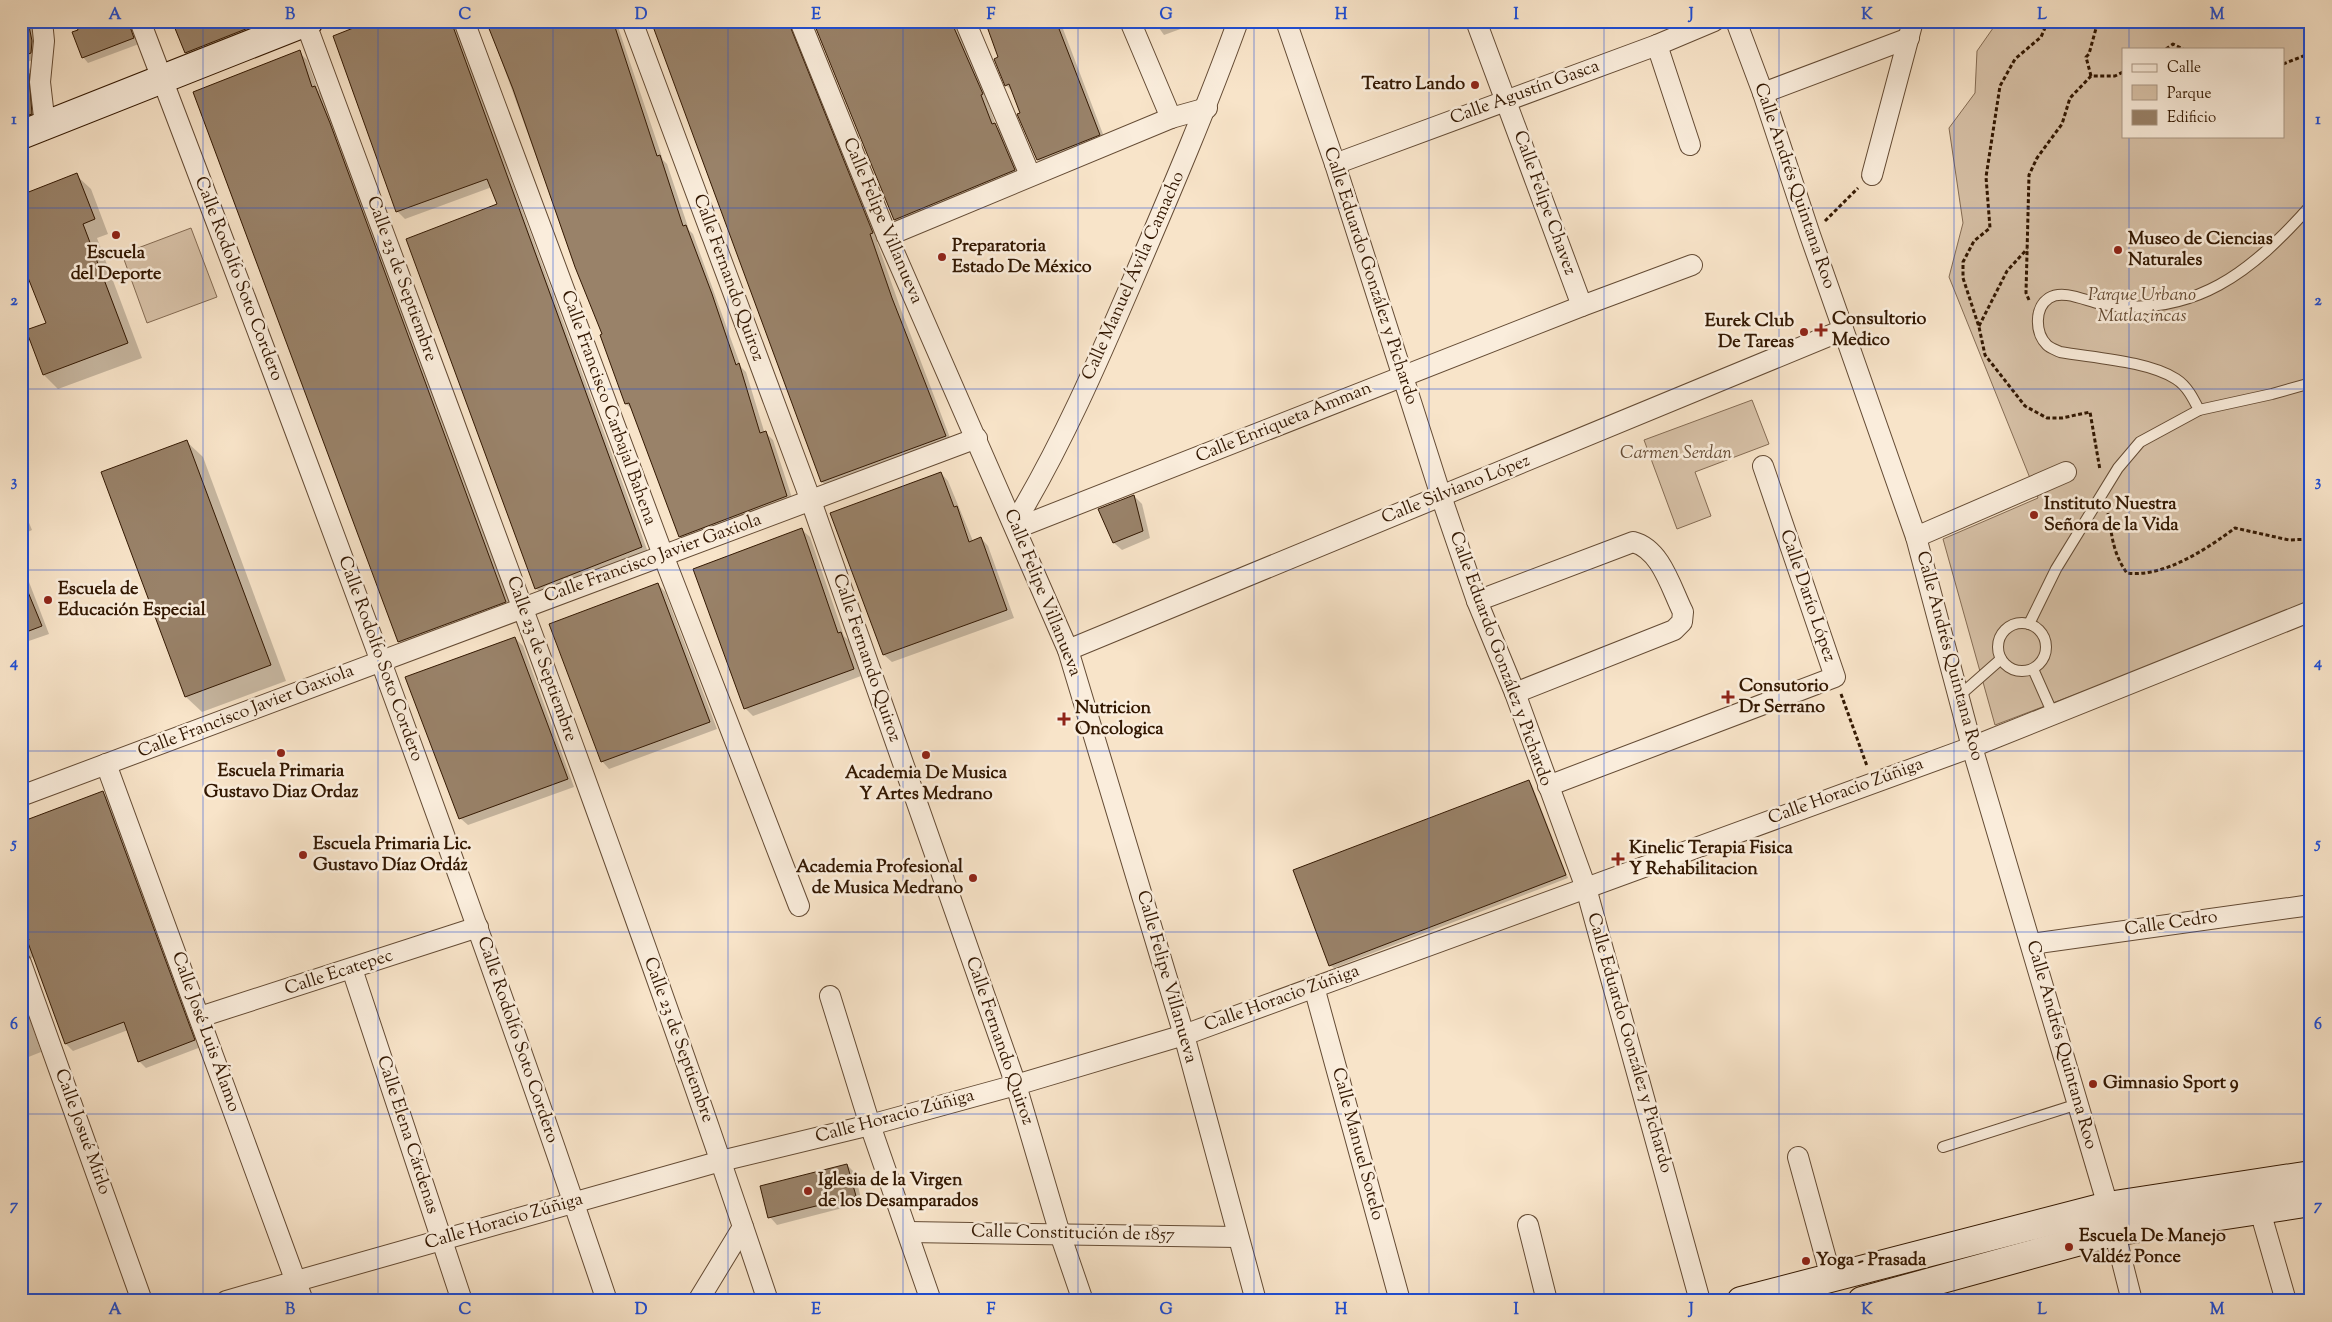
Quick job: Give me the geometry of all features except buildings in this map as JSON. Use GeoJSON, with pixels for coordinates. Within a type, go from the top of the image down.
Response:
{"type":"FeatureCollection","features":[{"type":"Feature","properties":{"kind":"main road"},"geometry":{"type":"LineString","coordinates":[[30,132],[306,22]]}},
{"type":"Feature","properties":{"kind":"main road"},"geometry":{"type":"LineString","coordinates":[[1741,1301],[1831,1277],[2110,1219],[2252,1183],[2311,1175]]}},
{"type":"Feature","properties":{"kind":"main road"},"geometry":{"type":"LineString","coordinates":[[1862,1301],[2110,1219],[2260,1208],[2311,1202]]}},
{"type":"Feature","properties":{"kind":"street"},"geometry":{"type":"LineString","coordinates":[[30,132],[44,117],[40,82],[44,40],[42,21]]}},
{"type":"Feature","properties":{"kind":"street","name":"Calle Rodolfo Soto Cordero"},"geometry":{"type":"LineString","coordinates":[[140,21],[382,661],[478,928],[607,1301]]}},
{"type":"Feature","properties":{"kind":"street","name":"Calle Francisco Carbajal Bahena"},"geometry":{"type":"LineString","coordinates":[[464,21],[663,555],[799,906]]}},
{"type":"Feature","properties":{"kind":"street","name":"Calle Fernando Quiroz"},"geometry":{"type":"LineString","coordinates":[[632,21],[811,501],[1016,1085],[1060,1234],[1084,1301]]}},
{"type":"Feature","properties":{"kind":"street","name":"Calle Felipe Villanueva"},"geometry":{"type":"LineString","coordinates":[[800,21],[887,236],[1016,526],[1068,650],[1184,1035],[1256,1301]]}},
{"type":"Feature","properties":{"kind":"street"},"geometry":{"type":"LineString","coordinates":[[965,21],[1030,175]]}},
{"type":"Feature","properties":{"kind":"street"},"geometry":{"type":"LineString","coordinates":[[1130,21],[1170,118]]}},
{"type":"Feature","properties":{"kind":"street","name":"Calle Manuel Ávila Camacho"},"geometry":{"type":"LineString","coordinates":[[1016,526],[1092,374],[1207,108],[1238,21]]}},
{"type":"Feature","properties":{"kind":"street","name":"Calle Eduardo González y Pichardo"},"geometry":{"type":"LineString","coordinates":[[1286,21],[1335,164],[1401,377],[1441,496],[1586,888],[1700,1301]]}},
{"type":"Feature","properties":{"kind":"street","name":"Calle Felipe Chavez"},"geometry":{"type":"LineString","coordinates":[[1476,21],[1582,306]]}},
{"type":"Feature","properties":{"kind":"street","name":"Calle Agustín Gasca"},"geometry":{"type":"LineString","coordinates":[[1335,164],[1657,45],[1714,21]]}},
{"type":"Feature","properties":{"kind":"street","name":"Calle Andrés Quintana Roo"},"geometry":{"type":"LineString","coordinates":[[1736,21],[1763,93],[1810,235],[1916,537],[1972,746],[2078,1104],[2132,1301]]}},
{"type":"Feature","properties":{"kind":"street","name":"Calle 23 de Septiembre"},"geometry":{"type":"LineString","coordinates":[[306,22],[523,608],[721,1160],[768,1301]]}},
{"type":"Feature","properties":{"kind":"street"},"geometry":{"type":"LineString","coordinates":[[1763,93],[1911,30]]}},
{"type":"Feature","properties":{"kind":"street"},"geometry":{"type":"LineString","coordinates":[[1872,175],[1911,30]]}},
{"type":"Feature","properties":{"kind":"street"},"geometry":{"type":"LineString","coordinates":[[1657,45],[1690,145]]}},
{"type":"Feature","properties":{"kind":"street"},"geometry":{"type":"LineString","coordinates":[[887,236],[1170,118],[1207,108]]}},
{"type":"Feature","properties":{"kind":"street","name":"Calle Enriqueta Amman"},"geometry":{"type":"LineString","coordinates":[[1016,526],[1692,265]]}},
{"type":"Feature","properties":{"kind":"street","name":"Calle Silviano López"},"geometry":{"type":"LineString","coordinates":[[1068,650],[1843,330]]}},
{"type":"Feature","properties":{"kind":"street","name":"Calle Francisco Javier Gaxiola"},"geometry":{"type":"LineString","coordinates":[[21,796],[977,438]]}},
{"type":"Feature","properties":{"kind":"street","name":"Calle Darío López"},"geometry":{"type":"LineString","coordinates":[[1763,466],[1835,677]]}},
{"type":"Feature","properties":{"kind":"street"},"geometry":{"type":"LineString","coordinates":[[1916,537],[2066,472]]}},
{"type":"Feature","properties":{"kind":"street"},"geometry":{"type":"LineString","coordinates":[[1478,600],[1633,542],[1647,547],[1655,556],[1683,612],[1682,622],[1674,630],[1515,693]]}},
{"type":"Feature","properties":{"kind":"street","name":"Calle Horacio Zúñiga"},"geometry":{"type":"LineString","coordinates":[[226,1301],[299,1292],[442,1240],[721,1160],[870,1125],[1016,1085],[1184,1035],[1972,746],[2311,611]]}},
{"type":"Feature","properties":{"kind":"street"},"geometry":{"type":"LineString","coordinates":[[1548,786],[1835,677]]}},
{"type":"Feature","properties":{"kind":"street","name":"Calle José Luis Álamo"},"geometry":{"type":"LineString","coordinates":[[106,764],[299,1292]]}},
{"type":"Feature","properties":{"kind":"street","name":"Calle Cedro"},"geometry":{"type":"LineString","coordinates":[[2031,944],[2311,905]]}},
{"type":"Feature","properties":{"kind":"street","name":"Calle Ecatepec"},"geometry":{"type":"LineString","coordinates":[[200,1017],[478,928]]}},
{"type":"Feature","properties":{"kind":"street","name":"Calle Josué Mirlo"},"geometry":{"type":"LineString","coordinates":[[21,963],[142,1301]]}},
{"type":"Feature","properties":{"kind":"street","name":"Calle Elena Cárdenas"},"geometry":{"type":"LineString","coordinates":[[352,969],[462,1301]]}},
{"type":"Feature","properties":{"kind":"street","name":"Calle Manuel Sotelo"},"geometry":{"type":"LineString","coordinates":[[1314,987],[1400,1301]]}},
{"type":"Feature","properties":{"kind":"street"},"geometry":{"type":"LineString","coordinates":[[830,996],[870,1125],[931,1301]]}},
{"type":"Feature","properties":{"kind":"street"},"geometry":{"type":"LineString","coordinates":[[1798,1157],[1831,1277]]}},
{"type":"Feature","properties":{"kind":"street"},"geometry":{"type":"LineString","coordinates":[[2252,1183],[2286,1301]]}},
{"type":"Feature","properties":{"kind":"street"},"geometry":{"type":"LineString","coordinates":[[1528,1224],[1548,1301]]}},
{"type":"Feature","properties":{"kind":"street"},"geometry":{"type":"LineString","coordinates":[[698,1301],[743,1227]]}},
{"type":"Feature","properties":{"kind":"street","name":"Calle Constitución de 1857"},"geometry":{"type":"LineString","coordinates":[[908,1232],[1238,1237]]}},
{"type":"Feature","properties":{"kind":"lane"},"geometry":{"type":"LineString","coordinates":[[2199,410],[2191,394],[2178,380],[2157,369],[2060,352],[2048,346],[2040,335],[2038,315],[2042,304],[2050,296],[2062,294],[2102,304],[2146,307],[2178,302],[2208,291],[2248,268],[2284,235],[2311,205]]}},
{"type":"Feature","properties":{"kind":"lane"},"geometry":{"type":"LineString","coordinates":[[2029,624],[2060,562],[2118,468],[2140,442],[2199,410],[2272,394],[2311,383]]}},
{"type":"Feature","properties":{"kind":"lane"},"geometry":{"type":"LineString","coordinates":[[2019,623],[2029,624],[2037,628],[2044,636],[2047,645],[2046,654],[2041,663],[2033,669],[2024,672],[2014,670],[2001,659],[1998,648],[2004,631],[2019,623]]}},
{"type":"Feature","properties":{"kind":"lane"},"geometry":{"type":"LineString","coordinates":[[1959,696],[2001,659]]}},
{"type":"Feature","properties":{"kind":"lane"},"geometry":{"type":"LineString","coordinates":[[2033,669],[2052,714]]}},
{"type":"Feature","properties":{"kind":"lane"},"geometry":{"type":"LineString","coordinates":[[1943,1147],[2078,1104]]}},
{"type":"Feature","properties":{"kind":"path"},"geometry":{"type":"LineString","coordinates":[[2091,76],[2086,58],[2089,54],[2098,21]]}},
{"type":"Feature","properties":{"kind":"path"},"geometry":{"type":"LineString","coordinates":[[2167,48],[2173,44],[2181,48]]}},
{"type":"Feature","properties":{"kind":"path"},"geometry":{"type":"LineString","coordinates":[[2284,64],[2311,53]]}},
{"type":"Feature","properties":{"kind":"path"},"geometry":{"type":"LineString","coordinates":[[2038,315],[2026,293],[2029,175],[2036,158],[2062,124],[2070,98],[2091,76],[2115,76],[2122,72]]}},
{"type":"Feature","properties":{"kind":"path"},"geometry":{"type":"LineString","coordinates":[[1810,235],[1872,175]]}},
{"type":"Feature","properties":{"kind":"path"},"geometry":{"type":"LineString","coordinates":[[1979,327],[2007,271],[2027,249]]}},
{"type":"Feature","properties":{"kind":"path","name":"Calle Darío López"},"geometry":{"type":"LineString","coordinates":[[1835,677],[1872,782]]}},
{"type":"Feature","properties":{"kind":"green space","name":"Parque Urbano Matlazincas"},"geometry":{"type":"Polygon","coordinates":[[[1998,21],[2311,21],[2311,605],[1995,725],[1943,539],[2038,498],[1949,277],[1963,223],[1949,128],[1975,93],[1977,51],[1998,21]]]}},
{"type":"Feature","properties":{"kind":"green space"},"geometry":{"type":"Polygon","coordinates":[[[191,228],[217,297],[147,323],[122,254],[191,228]]]}},
{"type":"Feature","properties":{"kind":"green space","name":"Carmen Serdan"},"geometry":{"type":"Polygon","coordinates":[[[1752,400],[1769,444],[1695,472],[1711,516],[1677,529],[1644,440],[1752,400]]]}},
{"type":"Feature","properties":{"kind":"place","name":"Teatro Lando"},"geometry":{"type":"Point","coordinates":[1475,85]}},
{"type":"Feature","properties":{"kind":"place","name":"Escuela del Deporte"},"geometry":{"type":"Point","coordinates":[116,235]}},
{"type":"Feature","properties":{"kind":"place","name":"Museo de Ciencias Naturales"},"geometry":{"type":"Point","coordinates":[2118,250]}},
{"type":"Feature","properties":{"kind":"place","name":"Preparatoria Estado De México"},"geometry":{"type":"Point","coordinates":[942,257]}},
{"type":"Feature","properties":{"kind":"place","name":"Consultorio Medico"},"geometry":{"type":"Point","coordinates":[1821,330]}},
{"type":"Feature","properties":{"kind":"place","name":"Eurek Club De Tareas"},"geometry":{"type":"Point","coordinates":[1804,332]}},
{"type":"Feature","properties":{"kind":"place","name":"Instituto Nuestra Señora de la Vida"},"geometry":{"type":"Point","coordinates":[2034,515]}},
{"type":"Feature","properties":{"kind":"place","name":"Escuela de Educación Especial"},"geometry":{"type":"Point","coordinates":[48,600]}},
{"type":"Feature","properties":{"kind":"place","name":"Consutorio Dr Serrano"},"geometry":{"type":"Point","coordinates":[1728,697]}},
{"type":"Feature","properties":{"kind":"place","name":"Nutricion Oncologica"},"geometry":{"type":"Point","coordinates":[1064,719]}},
{"type":"Feature","properties":{"kind":"place","name":"Escuela Primaria Gustavo Diaz Ordaz"},"geometry":{"type":"Point","coordinates":[281,753]}},
{"type":"Feature","properties":{"kind":"place","name":"Academia De Musica Y Artes Medrano"},"geometry":{"type":"Point","coordinates":[926,755]}},
{"type":"Feature","properties":{"kind":"place","name":"Escuela Primaria Lic. Gustavo Díaz Ordáz"},"geometry":{"type":"Point","coordinates":[303,855]}},
{"type":"Feature","properties":{"kind":"place","name":"Kinelic Terapia Fisica Y Rehabilitacion"},"geometry":{"type":"Point","coordinates":[1618,859]}},
{"type":"Feature","properties":{"kind":"place","name":"Academia Profesional de Musica Medrano"},"geometry":{"type":"Point","coordinates":[973,878]}},
{"type":"Feature","properties":{"kind":"place","name":"Gimnasio Sport 9"},"geometry":{"type":"Point","coordinates":[2093,1084]}},
{"type":"Feature","properties":{"kind":"place","name":"Iglesia de la Virgen de los Desamparados"},"geometry":{"type":"Point","coordinates":[808,1191]}},
{"type":"Feature","properties":{"kind":"place","name":"Escuela De Manejo Valdéz Ponce"},"geometry":{"type":"Point","coordinates":[2069,1247]}},
{"type":"Feature","properties":{"kind":"place","name":"Yoga - Prasada"},"geometry":{"type":"Point","coordinates":[1806,1261]}}]}
